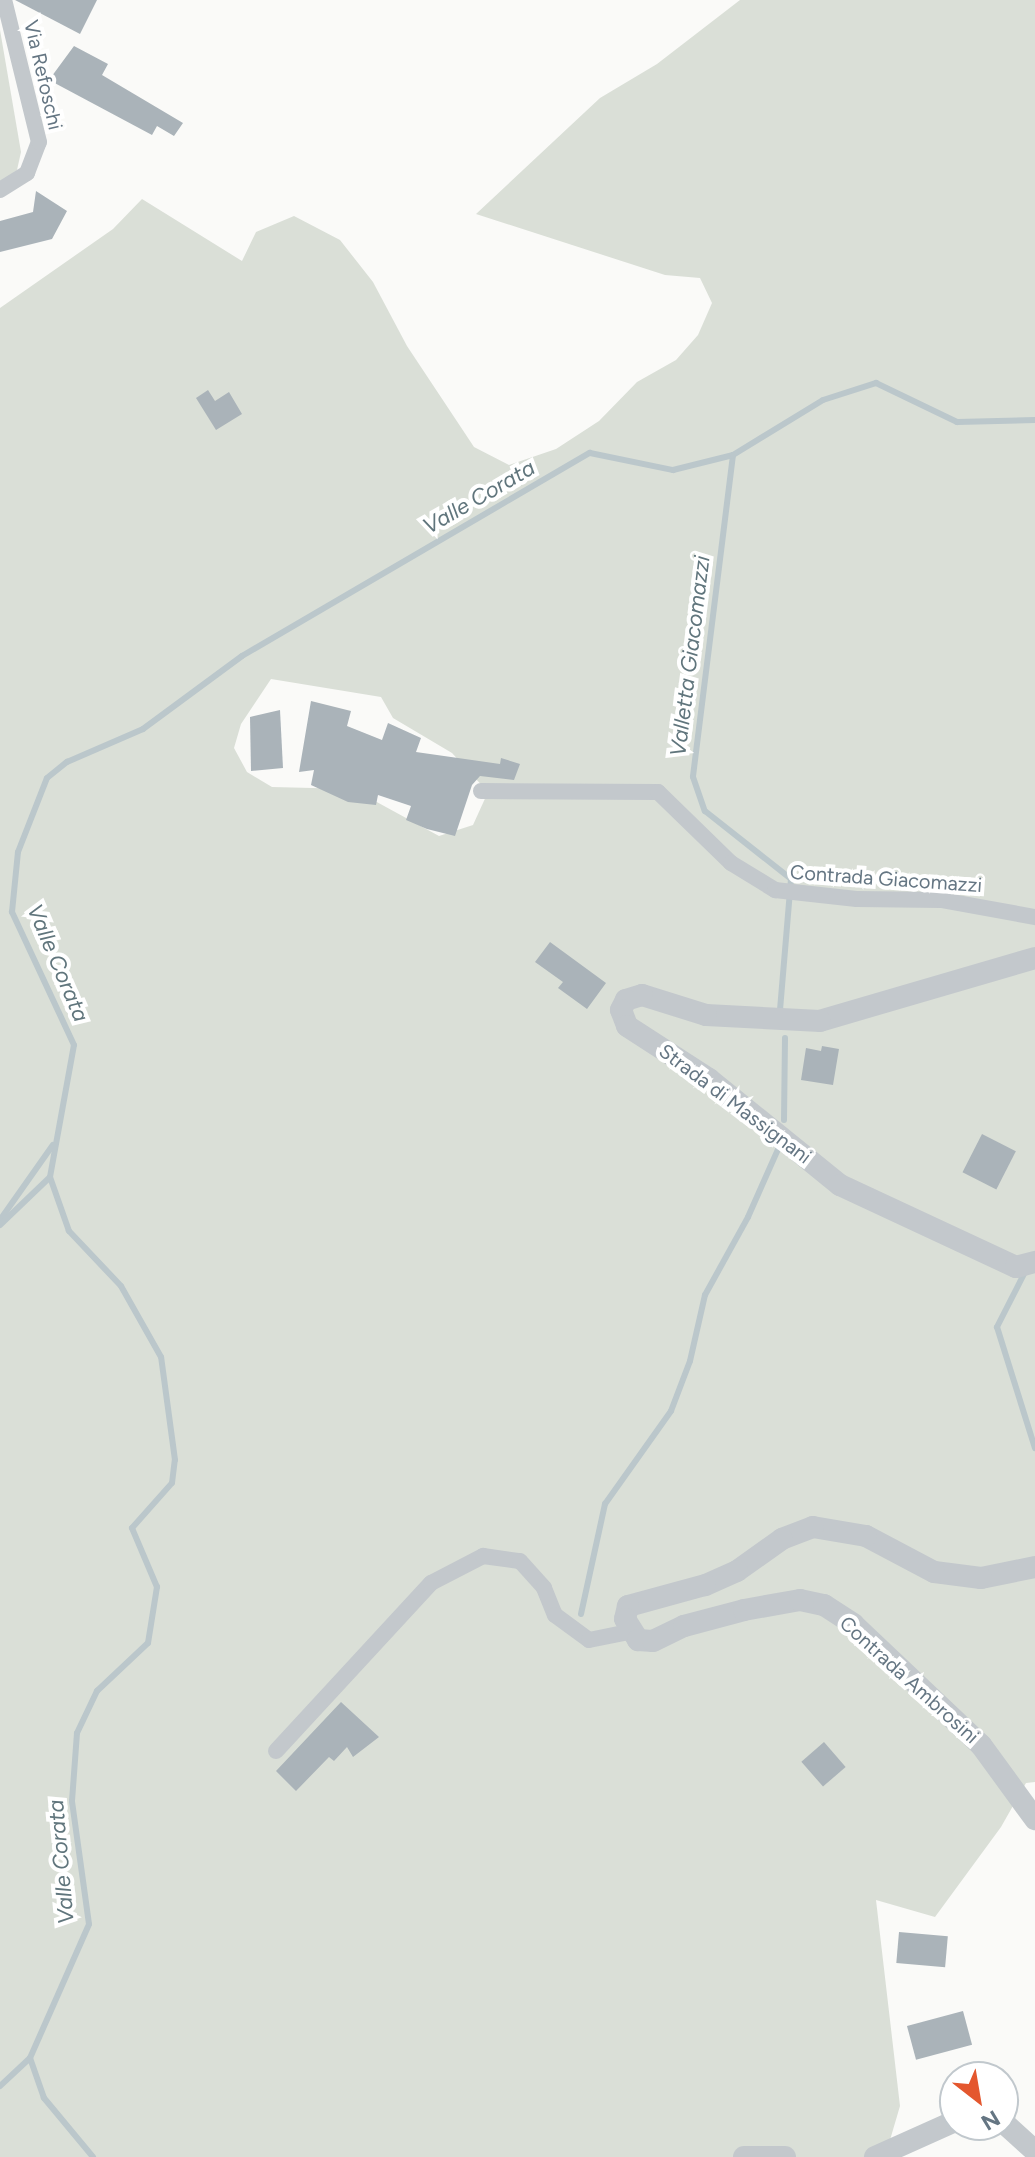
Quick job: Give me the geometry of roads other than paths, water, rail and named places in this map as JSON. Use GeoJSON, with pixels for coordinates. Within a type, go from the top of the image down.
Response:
{"type":"FeatureCollection","features":[{"type":"Feature","properties":{"kind":"street","name":"Via Refoschi"},"geometry":{"type":"LineString","coordinates":[[0,190],[27,173],[39,142],[4,0]]}},
{"type":"Feature","properties":{"kind":"street","name":"Contrada Giacomazzi"},"geometry":{"type":"LineString","coordinates":[[481,791],[658,792],[731,863],[775,890],[857,899],[941,900],[1035,917]]}},
{"type":"Feature","properties":{"kind":"street","name":"Strada di Massignani"},"geometry":{"type":"LineString","coordinates":[[1035,958],[820,1021],[706,1015],[642,995],[626,1000],[621,1010],[627,1026],[709,1079],[840,1185],[1016,1267],[1035,1262]]}},
{"type":"Feature","properties":{"kind":"street"},"geometry":{"type":"LineString","coordinates":[[276,1751],[431,1583],[483,1556],[520,1561],[544,1588],[555,1615],[589,1640],[627,1626],[628,1606],[705,1585],[737,1571],[782,1539],[813,1527],[866,1536],[934,1572],[981,1578],[1035,1567]]}},
{"type":"Feature","properties":{"kind":"street","name":"Contrada Ambrosini"},"geometry":{"type":"LineString","coordinates":[[627,1626],[638,1640],[653,1641],[684,1626],[744,1610],[800,1600],[824,1605],[853,1624],[981,1745],[1035,1819]]}},
{"type":"Feature","properties":{"kind":"street"},"geometry":{"type":"LineString","coordinates":[[875,2157],[939,2128]]}},
{"type":"Feature","properties":{"kind":"street"},"geometry":{"type":"LineString","coordinates":[[1019,2136],[1035,2151]]}},
{"type":"Feature","properties":{"kind":"street"},"geometry":{"type":"LineString","coordinates":[[744,2157],[785,2157]]}},
{"type":"Feature","properties":{"kind":"waterway","name":"Valle Corata"},"geometry":{"type":"LineString","coordinates":[[93,2157],[44,2098],[30,2058],[89,1924],[72,1801],[77,1733],[97,1691],[148,1643],[157,1587],[132,1528],[172,1483],[175,1460],[161,1357],[121,1286],[69,1231],[50,1177],[74,1045],[12,912],[18,852],[47,778],[67,762],[143,729],[242,656],[590,453],[673,470],[733,455],[823,400],[876,383],[957,422],[1035,420]]}},
{"type":"Feature","properties":{"kind":"waterway","name":"Valletta Giacomazzi"},"geometry":{"type":"LineString","coordinates":[[733,455],[693,777],[705,811],[791,879],[780,1010]]}},
{"type":"Feature","properties":{"kind":"waterway","name":"Valletta Giacomazzi"},"geometry":{"type":"LineString","coordinates":[[784,1120],[785,1038]]}},
{"type":"Feature","properties":{"kind":"waterway"},"geometry":{"type":"LineString","coordinates":[[0,1220],[53,1145]]}},
{"type":"Feature","properties":{"kind":"waterway","name":"Valletta Giacomazzi"},"geometry":{"type":"LineString","coordinates":[[581,1614],[605,1504],[671,1411],[690,1361],[705,1295],[748,1217],[779,1147]]}},
{"type":"Feature","properties":{"kind":"waterway"},"geometry":{"type":"LineString","coordinates":[[0,1225],[50,1177]]}},
{"type":"Feature","properties":{"kind":"waterway"},"geometry":{"type":"LineString","coordinates":[[1025,1272],[997,1327],[1035,1448]]}},
{"type":"Feature","properties":{"kind":"waterway"},"geometry":{"type":"LineString","coordinates":[[0,2086],[30,2058]]}}]}
